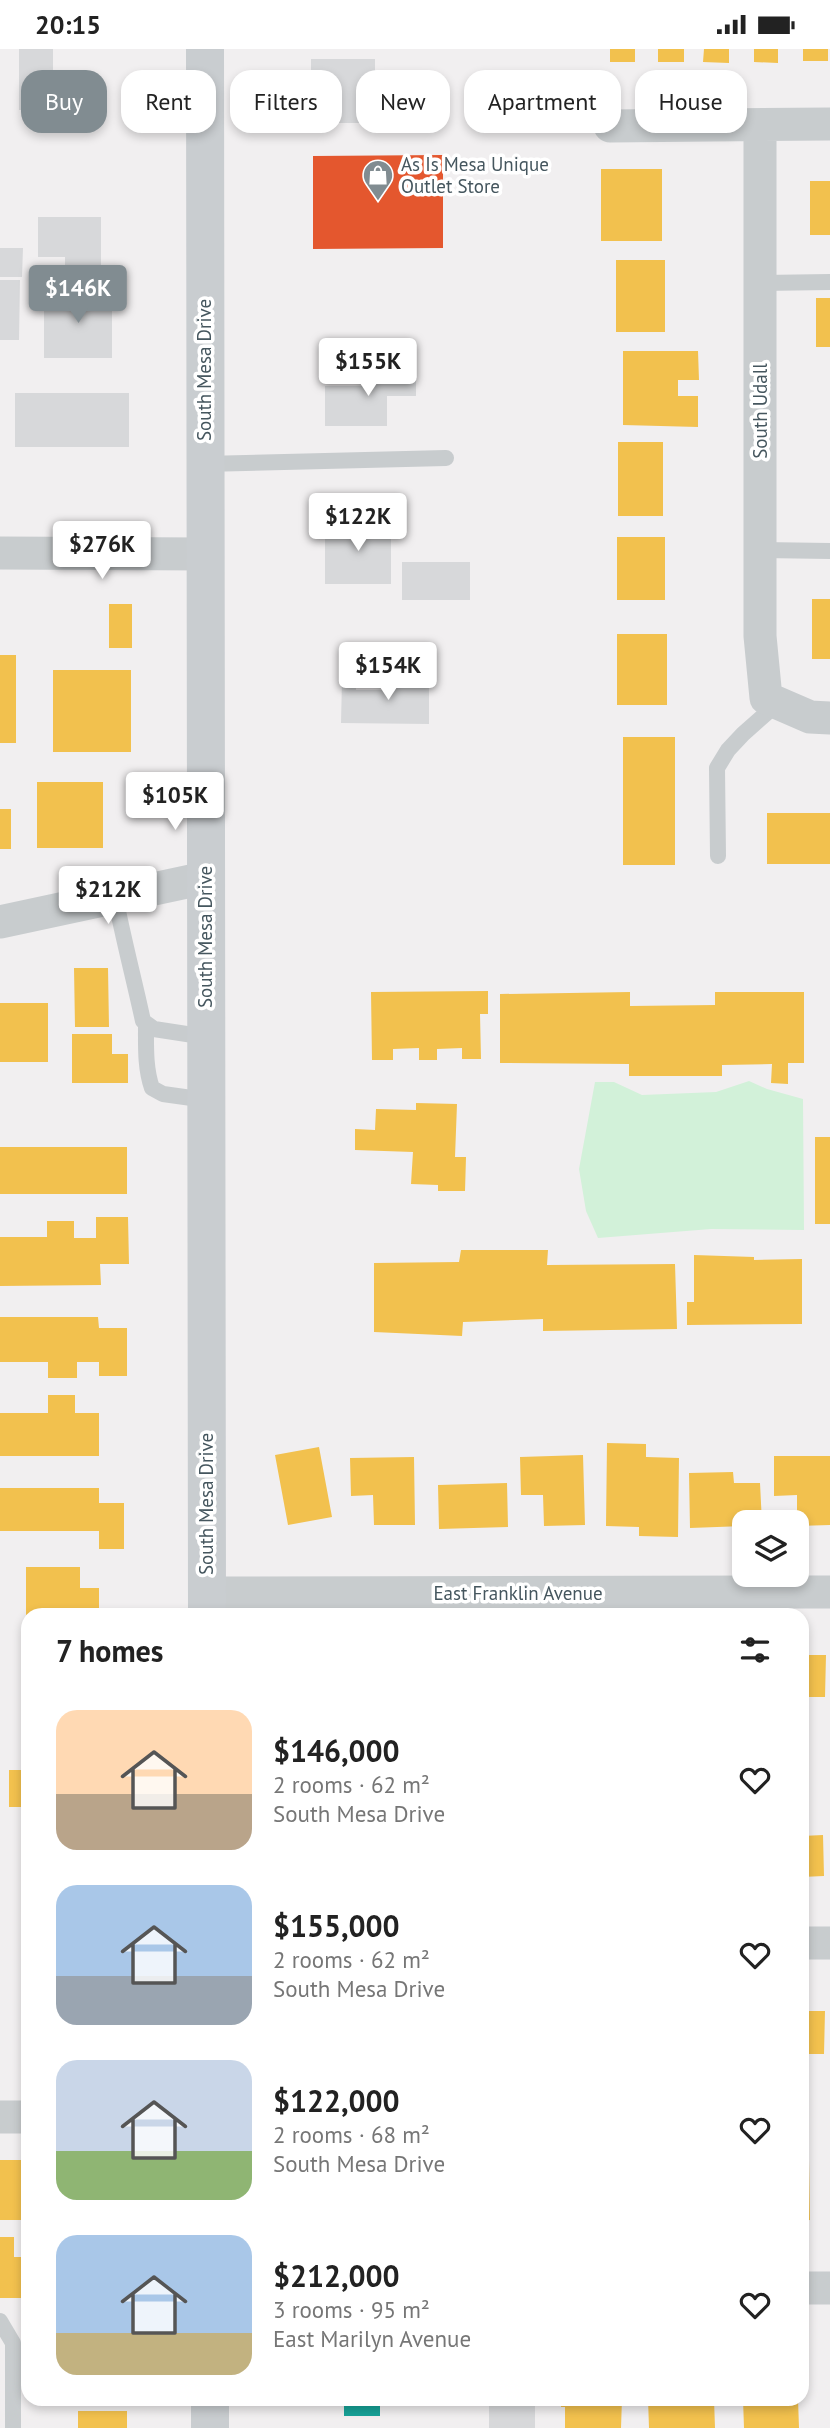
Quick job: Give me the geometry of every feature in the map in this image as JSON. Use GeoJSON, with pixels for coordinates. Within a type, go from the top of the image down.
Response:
{"type":"FeatureCollection","features":[{"type":"Feature","properties":{"kind":"main road","name":"South Mesa Drive"},"geometry":{"type":"LineString","coordinates":[[205,49],[207,1604]]}},
{"type":"Feature","properties":{"kind":"main road"},"geometry":{"type":"LineString","coordinates":[[210,2406],[210,2428]]}},
{"type":"Feature","properties":{"kind":"street"},"geometry":{"type":"LineString","coordinates":[[621,126],[830,124]]}},
{"type":"Feature","properties":{"kind":"street","name":"South Udall"},"geometry":{"type":"LineString","coordinates":[[760,125],[760,636],[772,700]]}},
{"type":"Feature","properties":{"kind":"street"},"geometry":{"type":"LineString","coordinates":[[0,553],[204,554]]}},
{"type":"Feature","properties":{"kind":"street"},"geometry":{"type":"LineString","coordinates":[[772,700],[810,717],[830,718]]}},
{"type":"Feature","properties":{"kind":"street"},"geometry":{"type":"LineString","coordinates":[[0,922],[205,878]]}},
{"type":"Feature","properties":{"kind":"street","name":"East Franklin Avenue"},"geometry":{"type":"LineString","coordinates":[[207,1604],[830,1592]]}},
{"type":"Feature","properties":{"kind":"street"},"geometry":{"type":"LineString","coordinates":[[809,1943],[830,1943]]}},
{"type":"Feature","properties":{"kind":"street"},"geometry":{"type":"LineString","coordinates":[[0,2117],[21,2117]]}},
{"type":"Feature","properties":{"kind":"street"},"geometry":{"type":"LineString","coordinates":[[809,2288],[830,2288]]}},
{"type":"Feature","properties":{"kind":"lane"},"geometry":{"type":"LineString","coordinates":[[761,283],[830,282]]}},
{"type":"Feature","properties":{"kind":"lane"},"geometry":{"type":"LineString","coordinates":[[204,464],[446,458]]}},
{"type":"Feature","properties":{"kind":"lane"},"geometry":{"type":"LineString","coordinates":[[760,550],[830,551]]}},
{"type":"Feature","properties":{"kind":"lane"},"geometry":{"type":"LineString","coordinates":[[718,856],[716,768],[728,750],[772,700]]}},
{"type":"Feature","properties":{"kind":"lane"},"geometry":{"type":"LineString","coordinates":[[115,896],[143,1021],[154,1029],[206,1037]]}},
{"type":"Feature","properties":{"kind":"lane"},"geometry":{"type":"LineString","coordinates":[[146,1024],[148,1078],[152,1088],[163,1094],[206,1100]]}},
{"type":"Feature","properties":{"kind":"lane"},"geometry":{"type":"LineString","coordinates":[[0,2321],[13,2343],[13,2428]]}},
{"type":"Feature","properties":{"kind":"green space"},"geometry":{"type":"Polygon","coordinates":[[[749,1081],[803,1099],[804,1230],[711,1229],[598,1238],[586,1211],[579,1169],[595,1082],[614,1082],[642,1095],[716,1092],[749,1081]]]}},
{"type":"Feature","properties":{"kind":"building: Homes"},"geometry":{"type":"Polygon","coordinates":[[[610,49],[635,49],[635,62],[610,62],[610,49]]]}},
{"type":"Feature","properties":{"kind":"building: Homes"},"geometry":{"type":"Polygon","coordinates":[[[658,49],[684,49],[684,62],[658,62],[658,49]]]}},
{"type":"Feature","properties":{"kind":"building: Homes"},"geometry":{"type":"Polygon","coordinates":[[[704,49],[729,49],[729,63],[703,62],[704,49]]]}},
{"type":"Feature","properties":{"kind":"building: Homes"},"geometry":{"type":"Polygon","coordinates":[[[754,49],[778,49],[778,63],[754,62],[754,49]]]}},
{"type":"Feature","properties":{"kind":"building: Homes"},"geometry":{"type":"Polygon","coordinates":[[[803,49],[828,49],[828,61],[803,61],[803,49]]]}},
{"type":"Feature","properties":{"kind":"building: Homes"},"geometry":{"type":"Polygon","coordinates":[[[601,169],[662,169],[662,241],[601,241],[601,169]]]}},
{"type":"Feature","properties":{"kind":"building: Homes"},"geometry":{"type":"Polygon","coordinates":[[[810,181],[830,181],[830,235],[810,235],[810,181]]]}},
{"type":"Feature","properties":{"kind":"building: Homes"},"geometry":{"type":"Polygon","coordinates":[[[616,260],[665,260],[665,332],[616,332],[616,260]]]}},
{"type":"Feature","properties":{"kind":"building: Homes"},"geometry":{"type":"Polygon","coordinates":[[[816,298],[830,298],[830,347],[816,347],[816,298]]]}},
{"type":"Feature","properties":{"kind":"building: Homes"},"geometry":{"type":"Polygon","coordinates":[[[623,351],[698,351],[699,380],[678,380],[678,396],[698,396],[698,427],[623,425],[623,351]]]}},
{"type":"Feature","properties":{"kind":"building: Homes"},"geometry":{"type":"Polygon","coordinates":[[[618,442],[663,442],[663,516],[618,516],[618,442]]]}},
{"type":"Feature","properties":{"kind":"building: Homes"},"geometry":{"type":"Polygon","coordinates":[[[617,537],[665,537],[665,600],[617,600],[617,537]]]}},
{"type":"Feature","properties":{"kind":"building: Homes"},"geometry":{"type":"Polygon","coordinates":[[[812,599],[830,599],[830,659],[812,659],[812,599]]]}},
{"type":"Feature","properties":{"kind":"building: Homes"},"geometry":{"type":"Polygon","coordinates":[[[109,604],[132,604],[132,648],[109,648],[109,604]]]}},
{"type":"Feature","properties":{"kind":"building: Homes"},"geometry":{"type":"Polygon","coordinates":[[[617,634],[667,634],[667,705],[617,705],[617,634]]]}},
{"type":"Feature","properties":{"kind":"building: Homes"},"geometry":{"type":"Polygon","coordinates":[[[0,655],[16,655],[16,743],[0,743],[0,655]]]}},
{"type":"Feature","properties":{"kind":"building: Homes"},"geometry":{"type":"Polygon","coordinates":[[[53,670],[131,670],[131,752],[53,752],[53,670]]]}},
{"type":"Feature","properties":{"kind":"building: Homes"},"geometry":{"type":"Polygon","coordinates":[[[623,737],[675,737],[675,865],[623,865],[623,737]]]}},
{"type":"Feature","properties":{"kind":"building: Homes"},"geometry":{"type":"Polygon","coordinates":[[[37,782],[103,782],[103,848],[37,848],[37,782]]]}},
{"type":"Feature","properties":{"kind":"building: Homes"},"geometry":{"type":"Polygon","coordinates":[[[0,809],[11,809],[11,849],[0,849],[0,809]]]}},
{"type":"Feature","properties":{"kind":"building: Homes"},"geometry":{"type":"Polygon","coordinates":[[[767,813],[830,813],[830,864],[767,864],[767,813]]]}},
{"type":"Feature","properties":{"kind":"building: Homes"},"geometry":{"type":"Polygon","coordinates":[[[74,968],[108,968],[109,1027],[75,1027],[74,968]]]}},
{"type":"Feature","properties":{"kind":"building: Homes"},"geometry":{"type":"Polygon","coordinates":[[[488,991],[488,1014],[480,1014],[481,1059],[462,1059],[462,1048],[437,1049],[437,1060],[419,1060],[419,1048],[393,1049],[393,1060],[372,1060],[371,992],[488,991]]]}},
{"type":"Feature","properties":{"kind":"building: Homes"},"geometry":{"type":"Polygon","coordinates":[[[630,992],[630,1006],[715,1005],[715,992],[804,992],[804,1063],[788,1063],[788,1084],[771,1083],[772,1064],[722,1065],[722,1076],[629,1076],[629,1064],[500,1063],[500,994],[630,992]]]}},
{"type":"Feature","properties":{"kind":"building: Homes"},"geometry":{"type":"Polygon","coordinates":[[[0,1003],[48,1003],[48,1062],[0,1062],[0,1003]]]}},
{"type":"Feature","properties":{"kind":"building: Homes"},"geometry":{"type":"Polygon","coordinates":[[[72,1034],[112,1034],[112,1054],[128,1054],[128,1083],[72,1083],[72,1034]]]}},
{"type":"Feature","properties":{"kind":"building: Homes"},"geometry":{"type":"Polygon","coordinates":[[[416,1103],[457,1104],[455,1157],[466,1157],[465,1191],[438,1191],[438,1185],[411,1184],[413,1152],[355,1150],[355,1129],[375,1130],[376,1109],[416,1110],[416,1103]]]}},
{"type":"Feature","properties":{"kind":"building: Homes"},"geometry":{"type":"Polygon","coordinates":[[[815,1137],[830,1137],[830,1224],[815,1224],[815,1137]]]}},
{"type":"Feature","properties":{"kind":"building: Homes"},"geometry":{"type":"Polygon","coordinates":[[[0,1147],[127,1147],[127,1194],[0,1194],[0,1147]]]}},
{"type":"Feature","properties":{"kind":"building: Homes"},"geometry":{"type":"Polygon","coordinates":[[[96,1217],[128,1217],[129,1264],[100,1264],[101,1285],[0,1286],[0,1237],[47,1237],[47,1221],[74,1221],[74,1238],[96,1238],[96,1217]]]}},
{"type":"Feature","properties":{"kind":"building: Homes"},"geometry":{"type":"Polygon","coordinates":[[[461,1250],[548,1250],[547,1265],[675,1264],[677,1329],[543,1331],[543,1319],[463,1322],[462,1336],[374,1332],[374,1263],[459,1262],[461,1250]]]}},
{"type":"Feature","properties":{"kind":"building: Homes"},"geometry":{"type":"Polygon","coordinates":[[[694,1255],[754,1257],[754,1260],[802,1259],[802,1324],[687,1325],[687,1302],[694,1302],[694,1255]]]}},
{"type":"Feature","properties":{"kind":"building: Homes"},"geometry":{"type":"Polygon","coordinates":[[[0,1317],[98,1317],[99,1328],[127,1328],[127,1376],[99,1376],[99,1362],[77,1362],[77,1378],[48,1378],[48,1362],[0,1362],[0,1317]]]}},
{"type":"Feature","properties":{"kind":"building: Homes"},"geometry":{"type":"Polygon","coordinates":[[[48,1395],[75,1395],[75,1413],[99,1413],[99,1456],[0,1456],[0,1413],[48,1413],[48,1395]]]}},
{"type":"Feature","properties":{"kind":"building: Homes"},"geometry":{"type":"Polygon","coordinates":[[[607,1443],[646,1444],[646,1457],[679,1458],[678,1537],[639,1536],[639,1527],[606,1526],[607,1443]]]}},
{"type":"Feature","properties":{"kind":"building: Homes"},"geometry":{"type":"Polygon","coordinates":[[[319,1447],[332,1517],[288,1525],[275,1455],[319,1447]]]}},
{"type":"Feature","properties":{"kind":"building: Homes"},"geometry":{"type":"Polygon","coordinates":[[[583,1455],[585,1525],[544,1526],[543,1495],[521,1495],[520,1457],[583,1455]]]}},
{"type":"Feature","properties":{"kind":"building: Homes"},"geometry":{"type":"Polygon","coordinates":[[[774,1456],[830,1456],[830,1525],[809,1526],[809,1510],[797,1510],[797,1495],[774,1496],[774,1456]]]}},
{"type":"Feature","properties":{"kind":"building: Homes"},"geometry":{"type":"Polygon","coordinates":[[[414,1457],[415,1525],[374,1525],[373,1495],[351,1496],[350,1458],[414,1457]]]}},
{"type":"Feature","properties":{"kind":"building: Homes"},"geometry":{"type":"Polygon","coordinates":[[[733,1472],[734,1483],[760,1483],[761,1510],[732,1510],[732,1526],[690,1528],[689,1473],[733,1472]]]}},
{"type":"Feature","properties":{"kind":"building: Homes"},"geometry":{"type":"Polygon","coordinates":[[[507,1483],[508,1527],[439,1529],[438,1485],[507,1483]]]}},
{"type":"Feature","properties":{"kind":"building: Homes"},"geometry":{"type":"Polygon","coordinates":[[[0,1488],[99,1488],[99,1503],[124,1503],[124,1549],[99,1549],[99,1531],[0,1531],[0,1488]]]}},
{"type":"Feature","properties":{"kind":"building: Homes"},"geometry":{"type":"Polygon","coordinates":[[[26,1567],[80,1567],[80,1588],[99,1588],[99,1608],[26,1608],[26,1567]]]}},
{"type":"Feature","properties":{"kind":"building: Homes"},"geometry":{"type":"Polygon","coordinates":[[[809,1655],[826,1655],[825,1697],[809,1697],[809,1655]]]}},
{"type":"Feature","properties":{"kind":"building: Homes"},"geometry":{"type":"Polygon","coordinates":[[[9,1770],[21,1770],[21,1807],[9,1807],[9,1770]]]}},
{"type":"Feature","properties":{"kind":"building: Homes"},"geometry":{"type":"Polygon","coordinates":[[[823,1835],[824,1876],[809,1877],[809,1836],[823,1835]]]}},
{"type":"Feature","properties":{"kind":"building: Homes"},"geometry":{"type":"Polygon","coordinates":[[[809,2011],[825,2011],[824,2054],[809,2054],[809,2011]]]}},
{"type":"Feature","properties":{"kind":"building: Homes"},"geometry":{"type":"Polygon","coordinates":[[[0,2160],[21,2160],[21,2220],[0,2220],[0,2160]]]}},
{"type":"Feature","properties":{"kind":"building: Homes"},"geometry":{"type":"Polygon","coordinates":[[[0,2237],[14,2237],[14,2257],[21,2257],[21,2298],[0,2298],[0,2237]]]}},
{"type":"Feature","properties":{"kind":"building: Homes"},"geometry":{"type":"Polygon","coordinates":[[[622,2406],[621,2428],[565,2428],[565,2407],[561,2407],[622,2406]]]}},
{"type":"Feature","properties":{"kind":"building: Homes"},"geometry":{"type":"Polygon","coordinates":[[[648,2406],[714,2406],[715,2428],[649,2428],[648,2406]]]}},
{"type":"Feature","properties":{"kind":"building: Homes"},"geometry":{"type":"Polygon","coordinates":[[[743,2406],[798,2406],[799,2428],[744,2428],[743,2406]]]}},
{"type":"Feature","properties":{"kind":"building: Homes"},"geometry":{"type":"Polygon","coordinates":[[[78,2411],[127,2411],[127,2428],[78,2428],[78,2411]]]}},
{"type":"Feature","properties":{"kind":"building: Shops","name":"As Is Mesa Unique Outlet Store"},"geometry":{"type":"Polygon","coordinates":[[[443,155],[443,248],[313,249],[313,156],[443,155]]]}},
{"type":"Feature","properties":{"kind":"building: Public"},"geometry":{"type":"Polygon","coordinates":[[[344,2406],[380,2406],[380,2416],[344,2416],[344,2406]]]}},
{"type":"Feature","properties":{"kind":"building: Other"},"geometry":{"type":"Polygon","coordinates":[[[19,49],[53,49],[53,70],[21,70],[19,110],[19,49]]]}},
{"type":"Feature","properties":{"kind":"building: Other"},"geometry":{"type":"Polygon","coordinates":[[[311,59],[375,59],[375,70],[356,70],[356,123],[342,123],[342,70],[311,70],[311,59]]]}},
{"type":"Feature","properties":{"kind":"building: Other"},"geometry":{"type":"Polygon","coordinates":[[[38,217],[101,217],[101,271],[65,271],[65,257],[38,257],[38,217]]]}},
{"type":"Feature","properties":{"kind":"building: Other"},"geometry":{"type":"Polygon","coordinates":[[[0,248],[23,248],[22,277],[0,277],[0,248]]]}},
{"type":"Feature","properties":{"kind":"building: Other"},"geometry":{"type":"Polygon","coordinates":[[[0,280],[20,280],[19,340],[0,340],[0,280]]]}},
{"type":"Feature","properties":{"kind":"building: Other"},"geometry":{"type":"Polygon","coordinates":[[[44,291],[112,291],[112,358],[44,358],[44,291]]]}},
{"type":"Feature","properties":{"kind":"building: Other"},"geometry":{"type":"Polygon","coordinates":[[[369,369],[416,369],[416,396],[387,396],[387,426],[325,426],[325,386],[369,386],[369,369]]]}},
{"type":"Feature","properties":{"kind":"building: Other"},"geometry":{"type":"Polygon","coordinates":[[[15,393],[129,393],[129,447],[15,447],[15,393]]]}},
{"type":"Feature","properties":{"kind":"building: Other"},"geometry":{"type":"Polygon","coordinates":[[[325,522],[391,522],[391,584],[325,584],[325,522]]]}},
{"type":"Feature","properties":{"kind":"building: Other"},"geometry":{"type":"Polygon","coordinates":[[[402,562],[470,562],[470,600],[402,600],[402,562]]]}},
{"type":"Feature","properties":{"kind":"building: Other"},"geometry":{"type":"Polygon","coordinates":[[[390,675],[429,675],[429,724],[341,723],[342,680],[356,680],[356,690],[390,690],[390,675]]]}},
{"type":"Feature","properties":{"kind":"building: Other"},"geometry":{"type":"Polygon","coordinates":[[[489,2406],[535,2406],[535,2428],[489,2428],[489,2406]]]}},
{"type":"Feature","properties":{"kind":"place","name":"As Is Mesa Unique Outlet Store"},"geometry":{"type":"Point","coordinates":[378,202]}}]}
